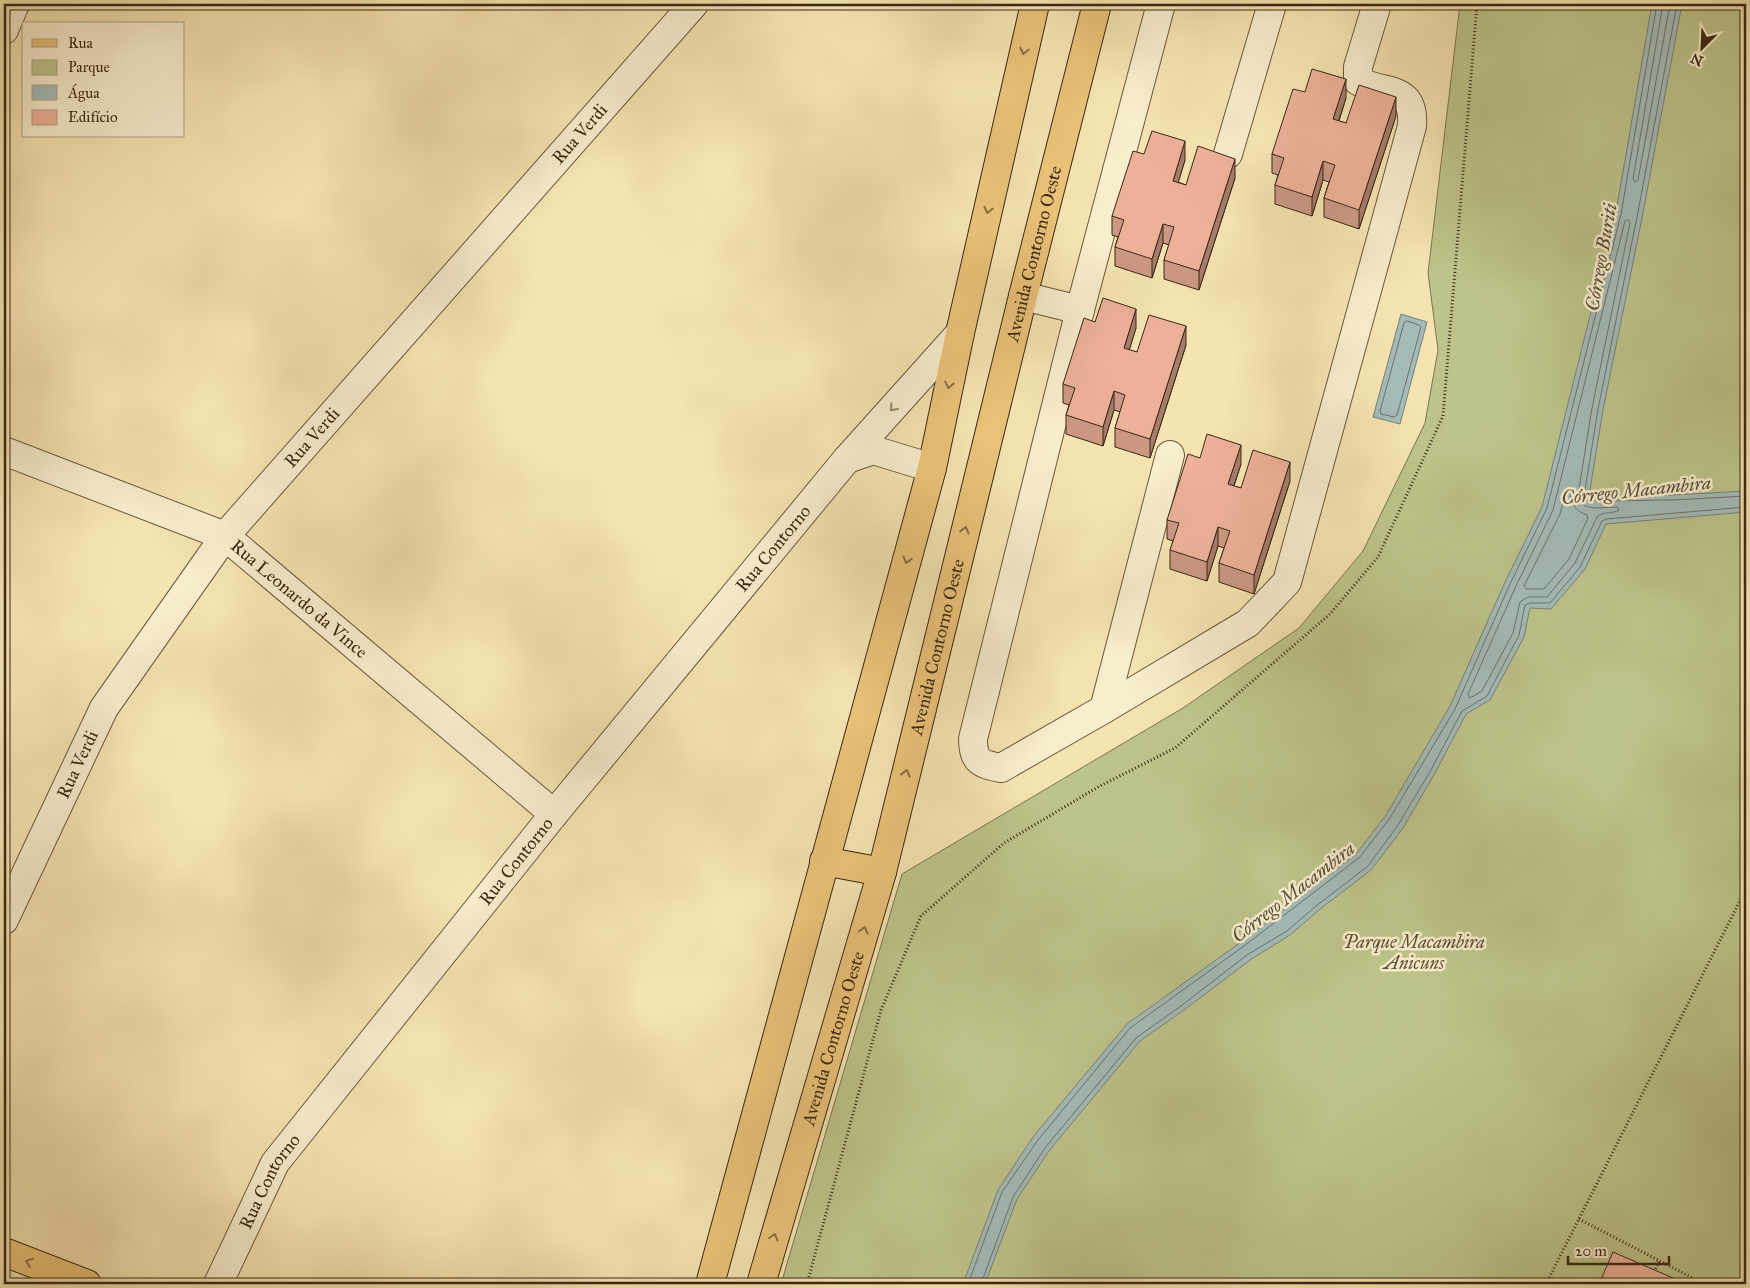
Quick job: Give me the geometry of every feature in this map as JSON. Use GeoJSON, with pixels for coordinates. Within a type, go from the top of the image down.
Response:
{"type":"FeatureCollection","features":[{"type":"Feature","properties":{"kind":"main road"},"geometry":{"type":"LineString","coordinates":[[710,1284],[932,468],[960,333],[1035,4]]}},
{"type":"Feature","properties":{"kind":"main road","name":"Avenida Contorno Oeste"},"geometry":{"type":"LineString","coordinates":[[761,1284],[882,872],[1022,296],[1097,4]]}},
{"type":"Feature","properties":{"kind":"main road"},"geometry":{"type":"LineString","coordinates":[[824,861],[882,872]]}},
{"type":"Feature","properties":{"kind":"main road"},"geometry":{"type":"LineString","coordinates":[[4,1252],[87,1284]]}},
{"type":"Feature","properties":{"kind":"street"},"geometry":{"type":"LineString","coordinates":[[4,30],[15,4]]}},
{"type":"Feature","properties":{"kind":"street","name":"Rua Verdi"},"geometry":{"type":"LineString","coordinates":[[4,920],[104,708],[224,536],[694,4]]}},
{"type":"Feature","properties":{"kind":"street"},"geometry":{"type":"LineString","coordinates":[[1161,4],[1080,310],[973,739],[973,752],[980,762],[990,766],[1000,768],[1104,709],[1248,623],[1287,582],[1412,126],[1413,112],[1408,101],[1397,93],[1369,86],[1358,80],[1358,67],[1377,4]]}},
{"type":"Feature","properties":{"kind":"street"},"geometry":{"type":"LineString","coordinates":[[1228,154],[1272,4]]}},
{"type":"Feature","properties":{"kind":"street"},"geometry":{"type":"LineString","coordinates":[[1022,296],[1080,310]]}},
{"type":"Feature","properties":{"kind":"street","name":"Rua Contorno"},"geometry":{"type":"LineString","coordinates":[[218,1284],[274,1163],[554,814],[847,459],[960,333]]}},
{"type":"Feature","properties":{"kind":"street"},"geometry":{"type":"LineString","coordinates":[[847,459],[873,450],[932,468]]}},
{"type":"Feature","properties":{"kind":"street","name":"Rua Leonardo da Vince"},"geometry":{"type":"LineString","coordinates":[[4,451],[224,536],[554,814]]}},
{"type":"Feature","properties":{"kind":"street"},"geometry":{"type":"LineString","coordinates":[[1104,709],[1170,455]]}},
{"type":"Feature","properties":{"kind":"path"},"geometry":{"type":"LineString","coordinates":[[1746,154],[1743,178],[1746,185]]}},
{"type":"Feature","properties":{"kind":"path"},"geometry":{"type":"LineString","coordinates":[[1546,1284],[1746,889]]}},
{"type":"Feature","properties":{"kind":"path"},"geometry":{"type":"LineString","coordinates":[[1579,1220],[1704,1284]]}},
{"type":"Feature","properties":{"kind":"path"},"geometry":{"type":"LineString","coordinates":[[1652,1276],[1659,1261]]}},
{"type":"Feature","properties":{"kind":"green space","name":"Parque Macambira Anicuns"},"geometry":{"type":"Polygon","coordinates":[[[1460,4],[1746,4],[1746,1284],[781,1284],[902,874],[1183,708],[1299,628],[1363,551],[1425,423],[1438,350],[1428,273],[1460,4]]]}},
{"type":"Feature","properties":{"kind":"water"},"geometry":{"type":"Polygon","coordinates":[[[1652,4],[1682,4],[1642,218],[1603,410],[1589,496],[1672,495],[1746,491],[1746,512],[1606,524],[1585,569],[1551,609],[1530,608],[1524,637],[1490,700],[1466,714],[1403,828],[1371,870],[1290,935],[1250,960],[1140,1041],[1049,1151],[1017,1199],[985,1284],[963,1284],[998,1190],[1033,1137],[1127,1024],[1241,942],[1356,854],[1386,815],[1450,706],[1505,582],[1542,507],[1616,212],[1652,4]]]}},
{"type":"Feature","properties":{"kind":"water"},"geometry":{"type":"Polygon","coordinates":[[[1401,314],[1427,322],[1400,424],[1373,417],[1401,314]]]}},
{"type":"Feature","properties":{"kind":"building"},"geometry":{"type":"Polygon","coordinates":[[[1312,69],[1346,79],[1333,119],[1346,123],[1359,85],[1396,97],[1359,210],[1324,198],[1335,165],[1323,161],[1312,197],[1275,185],[1284,158],[1272,154],[1293,89],[1305,92],[1312,69]]]}},
{"type":"Feature","properties":{"kind":"building"},"geometry":{"type":"Polygon","coordinates":[[[1152,131],[1185,141],[1173,181],[1186,185],[1198,146],[1235,159],[1199,271],[1164,260],[1174,227],[1163,224],[1152,259],[1115,247],[1124,220],[1112,216],[1133,151],[1144,154],[1152,131]]]}},
{"type":"Feature","properties":{"kind":"building"},"geometry":{"type":"Polygon","coordinates":[[[1103,298],[1136,309],[1124,348],[1137,352],[1149,315],[1186,326],[1150,439],[1115,428],[1125,395],[1114,391],[1103,427],[1066,415],[1075,388],[1063,384],[1084,318],[1095,322],[1103,298]]]}},
{"type":"Feature","properties":{"kind":"building"},"geometry":{"type":"Polygon","coordinates":[[[1207,434],[1241,445],[1228,484],[1241,488],[1253,450],[1290,462],[1254,575],[1219,563],[1230,531],[1218,527],[1207,562],[1170,550],[1179,523],[1167,520],[1188,454],[1200,458],[1207,434]]]}},
{"type":"Feature","properties":{"kind":"building"},"geometry":{"type":"Polygon","coordinates":[[[1613,1252],[1680,1281],[1678,1284],[1599,1284],[1613,1252]]]}},
{"type":"Feature","properties":{"kind":"water label","name":"Córrego Buriti"},"geometry":{"type":"Point","coordinates":[1601,257]}},
{"type":"Feature","properties":{"kind":"water label","name":"Córrego Macambira"},"geometry":{"type":"Point","coordinates":[1636,490]}},
{"type":"Feature","properties":{"kind":"water label","name":"Córrego Macambira"},"geometry":{"type":"Point","coordinates":[1293,892]}}]}
